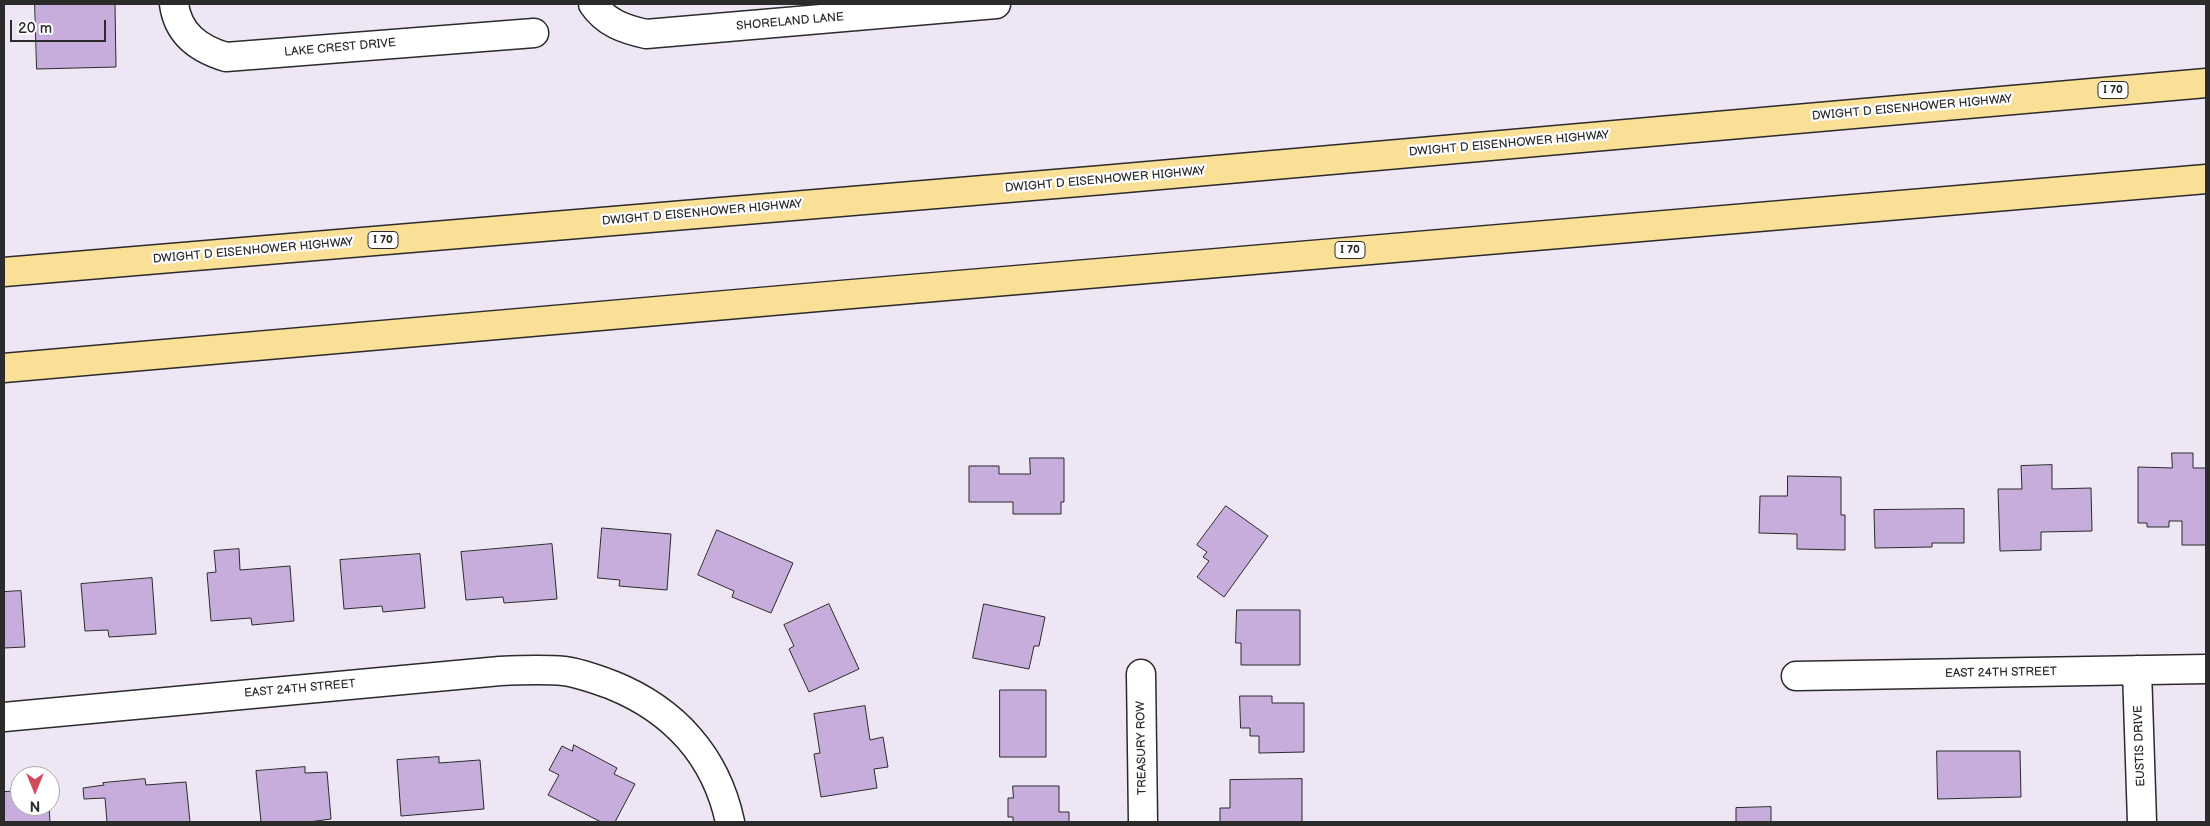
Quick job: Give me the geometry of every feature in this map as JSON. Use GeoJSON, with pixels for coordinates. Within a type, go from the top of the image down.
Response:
{"type":"FeatureCollection","features":[{"type":"Feature","properties":{"kind":"highway","name":"DWIGHT D EISENHOWER HIGHWAY"},"geometry":{"type":"LineString","coordinates":[[4,272],[1103,180],[2206,82]]}},
{"type":"Feature","properties":{"kind":"highway","name":"I 70"},"geometry":{"type":"LineString","coordinates":[[4,368],[535,323],[1113,270],[2206,179]]}},
{"type":"Feature","properties":{"kind":"street","name":"LAKE CREST DRIVE"},"geometry":{"type":"LineString","coordinates":[[174,4],[181,27],[193,42],[208,51],[226,57],[534,33]]}},
{"type":"Feature","properties":{"kind":"street","name":"SHORELAND LANE"},"geometry":{"type":"LineString","coordinates":[[593,4],[607,19],[625,29],[646,34],[996,4]]}},
{"type":"Feature","properties":{"kind":"street","name":"EAST 24TH STREET"},"geometry":{"type":"LineString","coordinates":[[4,717],[500,671],[535,669],[566,672],[596,679],[651,704],[687,734],[713,772],[725,801],[730,822]]}},
{"type":"Feature","properties":{"kind":"street","name":"EAST 24TH STREET"},"geometry":{"type":"LineString","coordinates":[[1796,676],[2206,669]]}},
{"type":"Feature","properties":{"kind":"street","name":"EUSTIS DRIVE"},"geometry":{"type":"LineString","coordinates":[[2137,670],[2142,822]]}},
{"type":"Feature","properties":{"kind":"street","name":"TREASURY ROW"},"geometry":{"type":"LineString","coordinates":[[1141,674],[1143,822]]}},
{"type":"Feature","properties":{"kind":"building"},"geometry":{"type":"Polygon","coordinates":[[[35,4],[115,4],[116,67],[37,69],[35,4]]]}},
{"type":"Feature","properties":{"kind":"building"},"geometry":{"type":"Polygon","coordinates":[[[2172,453],[2193,453],[2193,468],[2206,468],[2206,545],[2182,545],[2182,521],[2169,521],[2169,527],[2147,527],[2147,523],[2138,523],[2138,467],[2172,468],[2172,453]]]}},
{"type":"Feature","properties":{"kind":"building"},"geometry":{"type":"Polygon","coordinates":[[[1030,458],[1064,458],[1064,502],[1061,502],[1061,514],[1013,514],[1013,502],[969,502],[969,466],[999,466],[999,474],[1030,474],[1030,458]]]}},
{"type":"Feature","properties":{"kind":"building"},"geometry":{"type":"Polygon","coordinates":[[[2052,465],[2052,489],[2091,488],[2092,531],[2041,532],[2041,550],[2000,551],[1998,489],[2022,489],[2021,466],[2052,465]]]}},
{"type":"Feature","properties":{"kind":"building"},"geometry":{"type":"Polygon","coordinates":[[[1788,476],[1841,477],[1841,515],[1845,515],[1845,550],[1797,549],[1797,534],[1759,533],[1760,496],[1787,496],[1788,476]]]}},
{"type":"Feature","properties":{"kind":"building"},"geometry":{"type":"Polygon","coordinates":[[[1226,506],[1268,536],[1224,597],[1197,577],[1209,561],[1203,557],[1207,552],[1197,545],[1226,506]]]}},
{"type":"Feature","properties":{"kind":"building"},"geometry":{"type":"Polygon","coordinates":[[[1964,509],[1964,543],[1932,543],[1932,547],[1875,548],[1874,510],[1964,509]]]}},
{"type":"Feature","properties":{"kind":"building"},"geometry":{"type":"Polygon","coordinates":[[[602,528],[671,534],[667,590],[619,586],[620,580],[598,578],[602,528]]]}},
{"type":"Feature","properties":{"kind":"building"},"geometry":{"type":"Polygon","coordinates":[[[717,530],[793,563],[771,613],[732,597],[734,591],[698,575],[717,530]]]}},
{"type":"Feature","properties":{"kind":"building"},"geometry":{"type":"Polygon","coordinates":[[[552,544],[557,599],[504,603],[503,597],[466,600],[461,552],[552,544]]]}},
{"type":"Feature","properties":{"kind":"building"},"geometry":{"type":"Polygon","coordinates":[[[239,549],[240,570],[290,566],[294,621],[252,625],[251,618],[211,621],[207,573],[216,572],[214,551],[239,549]]]}},
{"type":"Feature","properties":{"kind":"building"},"geometry":{"type":"Polygon","coordinates":[[[420,554],[425,608],[383,612],[382,606],[344,609],[340,560],[420,554]]]}},
{"type":"Feature","properties":{"kind":"building"},"geometry":{"type":"Polygon","coordinates":[[[152,578],[156,634],[109,637],[108,630],[85,631],[81,584],[152,578]]]}},
{"type":"Feature","properties":{"kind":"building"},"geometry":{"type":"Polygon","coordinates":[[[21,591],[25,647],[4,648],[4,592],[21,591]]]}},
{"type":"Feature","properties":{"kind":"building"},"geometry":{"type":"Polygon","coordinates":[[[829,604],[859,669],[809,692],[789,649],[794,646],[784,625],[829,604]]]}},
{"type":"Feature","properties":{"kind":"building"},"geometry":{"type":"Polygon","coordinates":[[[984,604],[1045,617],[1039,646],[1034,646],[1029,669],[973,658],[984,604]]]}},
{"type":"Feature","properties":{"kind":"building"},"geometry":{"type":"Polygon","coordinates":[[[1237,610],[1300,610],[1300,665],[1241,665],[1241,643],[1236,643],[1237,610]]]}},
{"type":"Feature","properties":{"kind":"building"},"geometry":{"type":"Polygon","coordinates":[[[1000,690],[1046,690],[1046,757],[1000,757],[1000,690]]]}},
{"type":"Feature","properties":{"kind":"building"},"geometry":{"type":"Polygon","coordinates":[[[1240,696],[1272,696],[1272,703],[1304,703],[1304,752],[1259,753],[1259,736],[1250,736],[1250,728],[1241,728],[1240,696]]]}},
{"type":"Feature","properties":{"kind":"building"},"geometry":{"type":"Polygon","coordinates":[[[865,706],[870,740],[883,737],[888,767],[874,769],[877,788],[821,797],[814,754],[820,753],[814,714],[865,706]]]}},
{"type":"Feature","properties":{"kind":"building"},"geometry":{"type":"Polygon","coordinates":[[[574,745],[617,768],[614,774],[635,784],[615,822],[601,822],[548,795],[559,775],[549,770],[562,746],[572,751],[574,745]]]}},
{"type":"Feature","properties":{"kind":"building"},"geometry":{"type":"Polygon","coordinates":[[[1937,751],[2020,751],[2021,797],[1938,799],[1937,751]]]}},
{"type":"Feature","properties":{"kind":"building"},"geometry":{"type":"Polygon","coordinates":[[[439,757],[439,763],[480,760],[484,809],[401,816],[397,760],[439,757]]]}},
{"type":"Feature","properties":{"kind":"building"},"geometry":{"type":"Polygon","coordinates":[[[305,767],[305,773],[327,772],[331,819],[309,822],[261,822],[256,771],[305,767]]]}},
{"type":"Feature","properties":{"kind":"building"},"geometry":{"type":"Polygon","coordinates":[[[145,779],[146,785],[186,782],[190,822],[107,822],[105,798],[84,799],[83,788],[104,785],[103,783],[145,779]]]}},
{"type":"Feature","properties":{"kind":"building"},"geometry":{"type":"Polygon","coordinates":[[[1302,779],[1302,822],[1220,822],[1220,808],[1230,808],[1230,780],[1302,779]]]}},
{"type":"Feature","properties":{"kind":"building"},"geometry":{"type":"Polygon","coordinates":[[[1013,786],[1059,786],[1059,812],[1069,812],[1069,822],[1013,822],[1013,817],[1008,817],[1008,798],[1013,798],[1013,786]]]}},
{"type":"Feature","properties":{"kind":"building"},"geometry":{"type":"Polygon","coordinates":[[[4,792],[10,792],[10,816],[50,816],[50,822],[4,822],[4,792]]]}},
{"type":"Feature","properties":{"kind":"building"},"geometry":{"type":"Polygon","coordinates":[[[1771,807],[1771,822],[1736,822],[1736,808],[1771,807]]]}}]}
